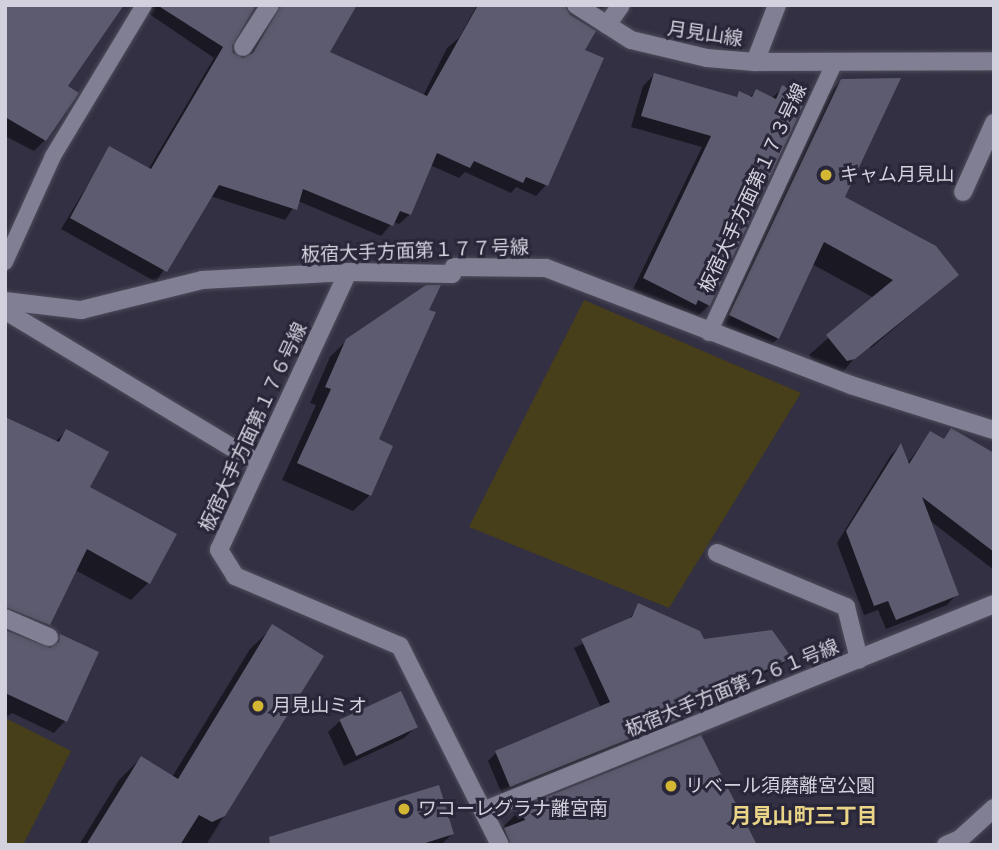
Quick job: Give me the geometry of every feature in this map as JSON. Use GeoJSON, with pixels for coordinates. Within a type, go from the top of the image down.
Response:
{"type":"FeatureCollection","features":[{"type":"Feature","properties":{"kind":"street"},"geometry":{"type":"LineString","coordinates":[[243,47],[270,5]]}},
{"type":"Feature","properties":{"kind":"street","name":"月見山線"},"geometry":{"type":"LineString","coordinates":[[576,5],[631,40],[666,52],[755,62],[994,61]]}},
{"type":"Feature","properties":{"kind":"street"},"geometry":{"type":"LineString","coordinates":[[607,25],[621,5]]}},
{"type":"Feature","properties":{"kind":"street"},"geometry":{"type":"LineString","coordinates":[[755,62],[777,5]]}},
{"type":"Feature","properties":{"kind":"street"},"geometry":{"type":"LineString","coordinates":[[963,192],[994,123]]}},
{"type":"Feature","properties":{"kind":"street","name":"板宿大手方面第１７７号線"},"geometry":{"type":"LineString","coordinates":[[8,309],[81,310],[202,280],[348,272],[452,274],[454,267],[546,268],[709,333],[851,385],[994,430]]}},
{"type":"Feature","properties":{"kind":"street","name":"板宿大手方面第１７６号線"},"geometry":{"type":"LineString","coordinates":[[348,272],[219,550],[235,576],[400,646],[485,810],[500,845]]}},
{"type":"Feature","properties":{"kind":"street"},"geometry":{"type":"LineString","coordinates":[[8,309],[259,464]]}},
{"type":"Feature","properties":{"kind":"street"},"geometry":{"type":"LineString","coordinates":[[717,552],[846,607],[859,659]]}},
{"type":"Feature","properties":{"kind":"street","name":"板宿大手方面第２６１号線"},"geometry":{"type":"LineString","coordinates":[[485,810],[994,604]]}},
{"type":"Feature","properties":{"kind":"street"},"geometry":{"type":"LineString","coordinates":[[5,618],[49,637]]}},
{"type":"Feature","properties":{"kind":"street"},"geometry":{"type":"LineString","coordinates":[[946,845],[960,839],[994,808]]}},
{"type":"Feature","properties":{"kind":"lane"},"geometry":{"type":"LineString","coordinates":[[5,262],[53,156],[144,5]]}},
{"type":"Feature","properties":{"kind":"lane","name":"板宿大手方面第１７３号線"},"geometry":{"type":"LineString","coordinates":[[709,333],[835,62]]}},
{"type":"Feature","properties":{"kind":"shaded area"},"geometry":{"type":"Polygon","coordinates":[[[584,300],[801,393],[669,608],[469,527],[584,300]]]}},
{"type":"Feature","properties":{"kind":"shaded area"},"geometry":{"type":"Polygon","coordinates":[[[5,718],[71,751],[23,845],[5,845],[5,718]]]}},
{"type":"Feature","properties":{"kind":"building"},"geometry":{"type":"Polygon","coordinates":[[[5,5],[124,5],[68,86],[79,93],[46,141],[5,117],[5,5]]]}},
{"type":"Feature","properties":{"kind":"building"},"geometry":{"type":"Polygon","coordinates":[[[157,5],[256,5],[232,46],[233,53],[243,58],[253,53],[281,5],[357,5],[330,52],[427,96],[478,5],[565,5],[570,15],[596,31],[585,50],[604,58],[548,186],[526,177],[523,183],[474,161],[470,168],[437,153],[411,215],[400,211],[393,226],[303,189],[297,210],[219,185],[167,272],[70,218],[109,146],[151,169],[223,47],[157,5]]]}},
{"type":"Feature","properties":{"kind":"building"},"geometry":{"type":"Polygon","coordinates":[[[654,73],[737,97],[739,91],[752,97],[756,89],[776,99],[782,85],[807,97],[710,306],[698,300],[696,305],[643,278],[711,136],[641,116],[654,73]]]}},
{"type":"Feature","properties":{"kind":"building"},"geometry":{"type":"Polygon","coordinates":[[[901,78],[845,197],[936,246],[959,275],[855,359],[847,361],[826,335],[893,280],[824,242],[779,339],[729,315],[841,79],[901,78]]]}},
{"type":"Feature","properties":{"kind":"building"},"geometry":{"type":"Polygon","coordinates":[[[426,285],[441,285],[429,310],[436,312],[379,439],[393,446],[371,496],[297,463],[331,389],[325,387],[346,339],[426,285]]]}},
{"type":"Feature","properties":{"kind":"building"},"geometry":{"type":"Polygon","coordinates":[[[5,417],[59,442],[66,429],[109,452],[90,487],[177,534],[150,584],[87,549],[50,625],[5,607],[5,417]]]}},
{"type":"Feature","properties":{"kind":"building"},"geometry":{"type":"Polygon","coordinates":[[[951,428],[994,453],[994,552],[922,497],[959,595],[896,620],[888,601],[874,606],[846,531],[901,443],[909,464],[930,431],[944,439],[951,428]]]}},
{"type":"Feature","properties":{"kind":"building"},"geometry":{"type":"Polygon","coordinates":[[[638,603],[700,631],[704,639],[772,630],[792,658],[687,706],[691,714],[510,787],[495,751],[610,702],[581,639],[632,617],[638,603]]]}},
{"type":"Feature","properties":{"kind":"building","name":"月見山ミオ"},"geometry":{"type":"Polygon","coordinates":[[[272,624],[324,656],[225,816],[212,822],[199,815],[180,845],[86,845],[141,756],[178,779],[272,624]]]}},
{"type":"Feature","properties":{"kind":"building"},"geometry":{"type":"Polygon","coordinates":[[[5,630],[50,648],[59,642],[60,634],[99,652],[67,722],[5,693],[5,630]]]}},
{"type":"Feature","properties":{"kind":"building"},"geometry":{"type":"Polygon","coordinates":[[[401,691],[418,727],[356,756],[339,720],[401,691]]]}},
{"type":"Feature","properties":{"kind":"building","name":"リベール須磨離宮公園"},"geometry":{"type":"Polygon","coordinates":[[[701,735],[757,845],[511,845],[504,828],[525,820],[519,808],[701,735]]]}},
{"type":"Feature","properties":{"kind":"building","name":"ワコーレグラナ離宮南"},"geometry":{"type":"Polygon","coordinates":[[[439,785],[454,834],[419,845],[270,845],[269,837],[439,785]]]}},
{"type":"Feature","properties":{"kind":"place","name":"キャム月見山"},"geometry":{"type":"Point","coordinates":[826,175]}},
{"type":"Feature","properties":{"kind":"place","name":"月見山ミオ"},"geometry":{"type":"Point","coordinates":[258,706]}},
{"type":"Feature","properties":{"kind":"place","name":"リベール須磨離宮公園"},"geometry":{"type":"Point","coordinates":[671,786]}},
{"type":"Feature","properties":{"kind":"place","name":"ワコーレグラナ離宮南"},"geometry":{"type":"Point","coordinates":[404,809]}},
{"type":"Feature","properties":{"kind":"district","name":"月見山町三丁目"},"geometry":{"type":"Point","coordinates":[804,815]}}]}
